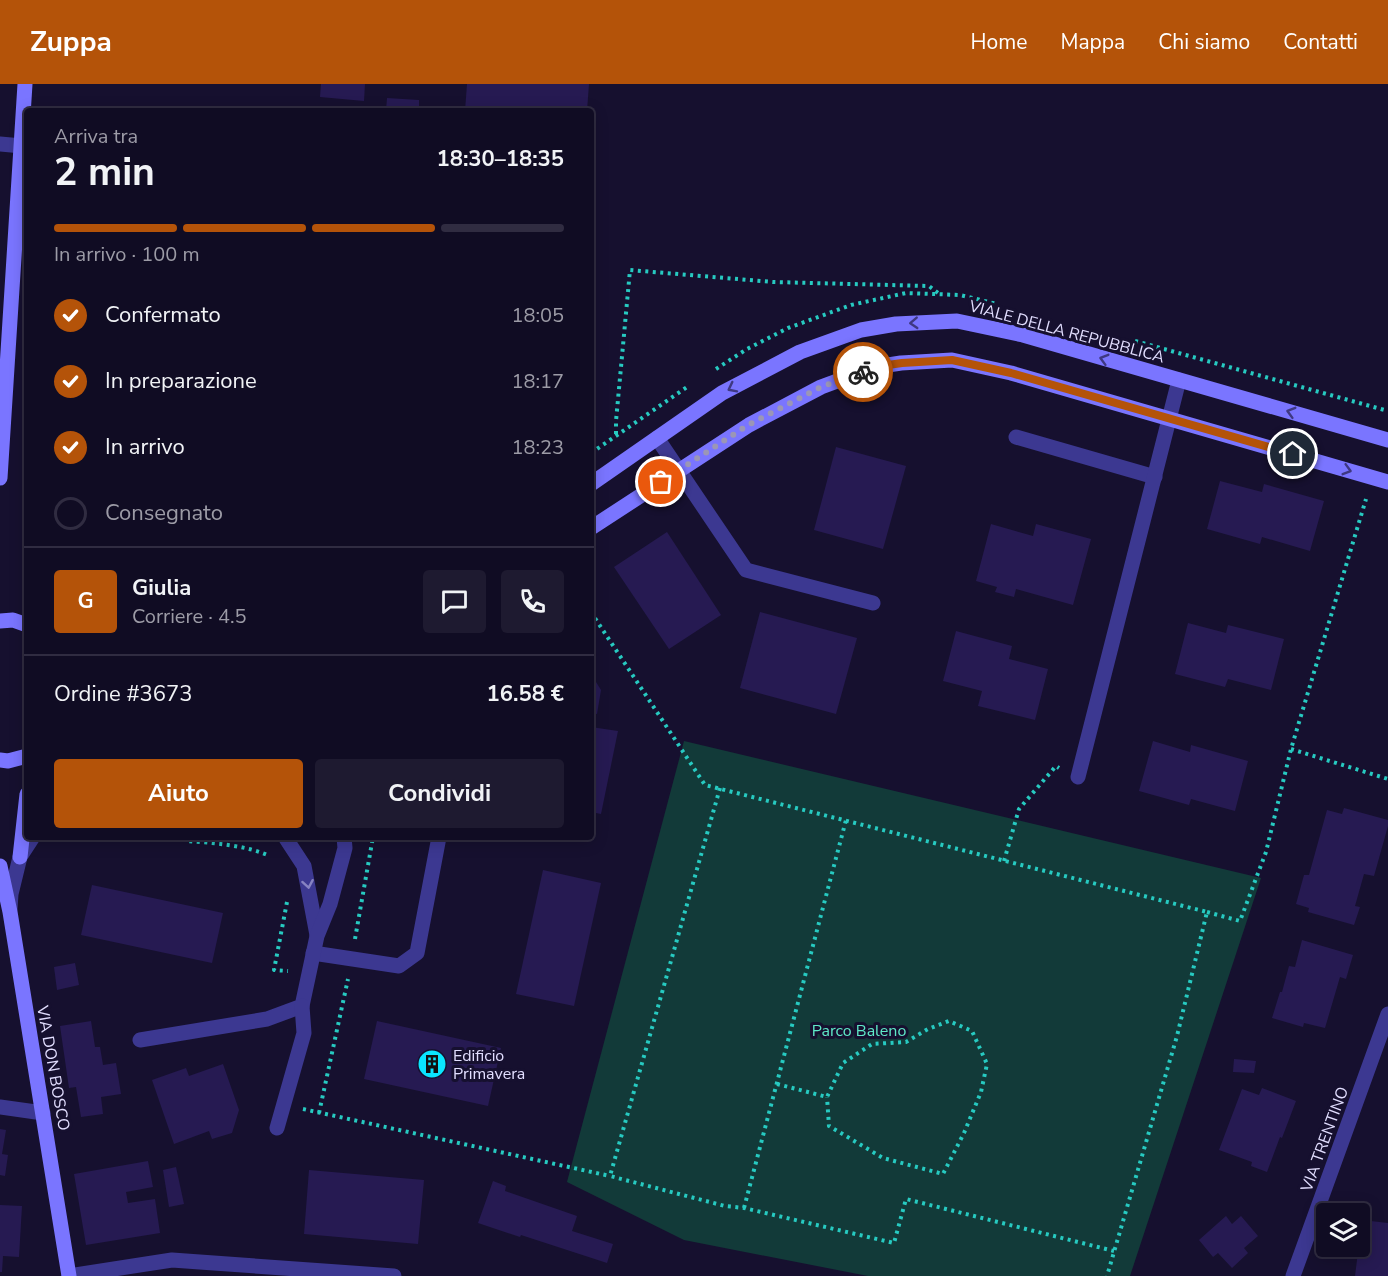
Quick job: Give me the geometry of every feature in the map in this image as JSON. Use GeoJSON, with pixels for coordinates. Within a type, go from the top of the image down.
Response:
{"type":"FeatureCollection","features":[{"type":"Feature","properties":{"kind":"street"},"geometry":{"type":"LineString","coordinates":[[0,478],[25,84]]}},
{"type":"Feature","properties":{"kind":"street"},"geometry":{"type":"LineString","coordinates":[[0,144],[22,146]]}},
{"type":"Feature","properties":{"kind":"street","name":"VIALE DELLA REPUBBLICA"},"geometry":{"type":"LineString","coordinates":[[594,482],[722,393],[800,352],[861,330],[896,324],[957,321],[1023,335],[1387,438]]}},
{"type":"Feature","properties":{"kind":"street"},"geometry":{"type":"LineString","coordinates":[[594,526],[748,425],[821,387],[874,367],[952,360],[1011,373],[1380,479]]}},
{"type":"Feature","properties":{"kind":"street","name":"VIALE DELLA REPUBBLICA"},"geometry":{"type":"LineString","coordinates":[[1078,777],[1179,380]]}},
{"type":"Feature","properties":{"kind":"street"},"geometry":{"type":"LineString","coordinates":[[1016,437],[1155,477]]}},
{"type":"Feature","properties":{"kind":"street"},"geometry":{"type":"LineString","coordinates":[[657,438],[746,570],[873,603]]}},
{"type":"Feature","properties":{"kind":"street"},"geometry":{"type":"LineString","coordinates":[[0,621],[13,620],[24,624]]}},
{"type":"Feature","properties":{"kind":"street"},"geometry":{"type":"LineString","coordinates":[[0,760],[8,761],[24,757]]}},
{"type":"Feature","properties":{"kind":"street"},"geometry":{"type":"LineString","coordinates":[[5,901],[11,894],[20,857],[24,822]]}},
{"type":"Feature","properties":{"kind":"street"},"geometry":{"type":"LineString","coordinates":[[20,857],[31,840]]}},
{"type":"Feature","properties":{"kind":"street"},"geometry":{"type":"LineString","coordinates":[[287,840],[304,866],[317,936]]}},
{"type":"Feature","properties":{"kind":"street"},"geometry":{"type":"LineString","coordinates":[[277,1128],[304,1033],[302,1006],[313,953],[330,904],[345,848],[344,840]]}},
{"type":"Feature","properties":{"kind":"street"},"geometry":{"type":"LineString","coordinates":[[313,953],[399,966],[417,953],[438,840]]}},
{"type":"Feature","properties":{"kind":"street","name":"VIA DON BOSCO"},"geometry":{"type":"LineString","coordinates":[[0,866],[69,1276]]}},
{"type":"Feature","properties":{"kind":"street"},"geometry":{"type":"LineString","coordinates":[[140,1040],[267,1019],[302,1006]]}},
{"type":"Feature","properties":{"kind":"street","name":"VIA TRENTINO"},"geometry":{"type":"LineString","coordinates":[[1293,1276],[1388,1014]]}},
{"type":"Feature","properties":{"kind":"street"},"geometry":{"type":"LineString","coordinates":[[0,1107],[43,1113]]}},
{"type":"Feature","properties":{"kind":"street"},"geometry":{"type":"LineString","coordinates":[[69,1276],[172,1260],[394,1276]]}},
{"type":"Feature","properties":{"kind":"path"},"geometry":{"type":"LineString","coordinates":[[594,451],[616,435],[630,270],[773,282],[929,286],[939,294],[957,321]]}},
{"type":"Feature","properties":{"kind":"path"},"geometry":{"type":"LineString","coordinates":[[594,617],[705,785],[1240,921],[1266,852],[1291,749],[1380,479]]}},
{"type":"Feature","properties":{"kind":"path"},"geometry":{"type":"LineString","coordinates":[[1291,749],[1388,778]]}},
{"type":"Feature","properties":{"kind":"path"},"geometry":{"type":"LineString","coordinates":[[1004,861],[1019,809],[1056,766],[1078,777]]}},
{"type":"Feature","properties":{"kind":"path"},"geometry":{"type":"LineString","coordinates":[[610,1176],[720,789]]}},
{"type":"Feature","properties":{"kind":"path"},"geometry":{"type":"LineString","coordinates":[[744,1208],[846,820]]}},
{"type":"Feature","properties":{"kind":"path"},"geometry":{"type":"LineString","coordinates":[[351,959],[372,840]]}},
{"type":"Feature","properties":{"kind":"path"},"geometry":{"type":"LineString","coordinates":[[1107,1276],[1177,1036],[1207,912]]}},
{"type":"Feature","properties":{"kind":"path"},"geometry":{"type":"LineString","coordinates":[[949,1021],[972,1031],[987,1064],[981,1092],[964,1133],[943,1174],[883,1158],[829,1126],[827,1097],[843,1063],[872,1044],[906,1042],[928,1029],[949,1021]]}},
{"type":"Feature","properties":{"kind":"path"},"geometry":{"type":"LineString","coordinates":[[777,1084],[827,1097]]}},
{"type":"Feature","properties":{"kind":"path"},"geometry":{"type":"LineString","coordinates":[[283,1105],[610,1176],[725,1206],[744,1208],[894,1243],[906,1199],[1114,1251]]}},
{"type":"Feature","properties":{"kind":"green space","name":"Parco Baleno"},"geometry":{"type":"Polygon","coordinates":[[[684,741],[1261,878],[1130,1276],[868,1276],[684,1240],[567,1182],[684,741]]]}},
{"type":"Feature","properties":{"kind":"building"},"geometry":{"type":"Polygon","coordinates":[[[321,84],[365,84],[364,101],[320,97],[321,84]]]}},
{"type":"Feature","properties":{"kind":"building"},"geometry":{"type":"Polygon","coordinates":[[[467,84],[589,84],[587,108],[465,108],[467,84]]]}},
{"type":"Feature","properties":{"kind":"building"},"geometry":{"type":"Polygon","coordinates":[[[387,98],[419,100],[419,108],[386,108],[387,98]]]}},
{"type":"Feature","properties":{"kind":"building"},"geometry":{"type":"Polygon","coordinates":[[[836,447],[906,466],[883,549],[814,530],[836,447]]]}},
{"type":"Feature","properties":{"kind":"building"},"geometry":{"type":"Polygon","coordinates":[[[1220,481],[1262,492],[1264,484],[1324,501],[1310,551],[1262,537],[1260,544],[1207,529],[1220,481]]]}},
{"type":"Feature","properties":{"kind":"building"},"geometry":{"type":"Polygon","coordinates":[[[991,524],[1033,536],[1036,524],[1091,539],[1073,605],[1016,589],[1014,597],[995,592],[997,587],[976,581],[991,524]]]}},
{"type":"Feature","properties":{"kind":"building"},"geometry":{"type":"Polygon","coordinates":[[[667,532],[721,615],[669,649],[614,567],[667,532]]]}},
{"type":"Feature","properties":{"kind":"building"},"geometry":{"type":"Polygon","coordinates":[[[760,612],[857,638],[836,714],[740,688],[760,612]]]}},
{"type":"Feature","properties":{"kind":"building"},"geometry":{"type":"Polygon","coordinates":[[[1188,623],[1226,633],[1228,625],[1284,639],[1271,690],[1228,679],[1225,687],[1175,674],[1188,623]]]}},
{"type":"Feature","properties":{"kind":"building"},"geometry":{"type":"Polygon","coordinates":[[[956,631],[1012,646],[1009,659],[1048,669],[1035,720],[978,706],[982,691],[943,681],[956,631]]]}},
{"type":"Feature","properties":{"kind":"building"},"geometry":{"type":"Polygon","coordinates":[[[594,679],[601,690],[597,714],[594,714],[594,679]]]}},
{"type":"Feature","properties":{"kind":"building"},"geometry":{"type":"Polygon","coordinates":[[[594,727],[618,731],[601,814],[594,813],[594,727]]]}},
{"type":"Feature","properties":{"kind":"building"},"geometry":{"type":"Polygon","coordinates":[[[1153,741],[1190,752],[1191,745],[1248,761],[1235,811],[1191,799],[1189,805],[1139,791],[1153,741]]]}},
{"type":"Feature","properties":{"kind":"building"},"geometry":{"type":"Polygon","coordinates":[[[1344,808],[1388,820],[1374,876],[1364,874],[1355,906],[1360,907],[1354,925],[1308,912],[1309,908],[1296,904],[1304,875],[1309,875],[1327,810],[1342,814],[1344,808]]]}},
{"type":"Feature","properties":{"kind":"building"},"geometry":{"type":"Polygon","coordinates":[[[543,870],[601,883],[574,1006],[516,994],[543,870]]]}},
{"type":"Feature","properties":{"kind":"building"},"geometry":{"type":"Polygon","coordinates":[[[92,885],[223,913],[212,963],[81,935],[92,885]]]}},
{"type":"Feature","properties":{"kind":"building"},"geometry":{"type":"Polygon","coordinates":[[[1302,940],[1353,955],[1346,979],[1340,977],[1325,1028],[1304,1023],[1303,1027],[1272,1018],[1289,966],[1295,967],[1302,940]]]}},
{"type":"Feature","properties":{"kind":"building"},"geometry":{"type":"Polygon","coordinates":[[[75,963],[79,985],[57,990],[54,967],[75,963]]]}},
{"type":"Feature","properties":{"kind":"building"},"geometry":{"type":"Polygon","coordinates":[[[91,1021],[95,1047],[100,1047],[103,1065],[116,1063],[121,1094],[101,1097],[103,1114],[81,1117],[76,1087],[69,1088],[60,1026],[91,1021]]]}},
{"type":"Feature","properties":{"kind":"building","name":"Edificio Primavera"},"geometry":{"type":"Polygon","coordinates":[[[377,1021],[501,1048],[488,1106],[364,1079],[377,1021]]]}},
{"type":"Feature","properties":{"kind":"building"},"geometry":{"type":"Polygon","coordinates":[[[1234,1059],[1256,1061],[1254,1073],[1233,1072],[1234,1059]]]}},
{"type":"Feature","properties":{"kind":"building"},"geometry":{"type":"Polygon","coordinates":[[[223,1064],[239,1110],[232,1133],[212,1139],[209,1131],[174,1144],[152,1080],[186,1068],[189,1076],[223,1064]]]}},
{"type":"Feature","properties":{"kind":"building"},"geometry":{"type":"Polygon","coordinates":[[[1262,1088],[1296,1101],[1267,1172],[1251,1166],[1252,1162],[1219,1150],[1242,1089],[1259,1095],[1262,1088]]]}},
{"type":"Feature","properties":{"kind":"building"},"geometry":{"type":"Polygon","coordinates":[[[0,1129],[6,1130],[2,1154],[8,1155],[5,1176],[0,1175],[0,1129]]]}},
{"type":"Feature","properties":{"kind":"building"},"geometry":{"type":"Polygon","coordinates":[[[148,1161],[153,1187],[126,1192],[128,1203],[155,1199],[160,1233],[86,1245],[74,1174],[148,1161]]]}},
{"type":"Feature","properties":{"kind":"building"},"geometry":{"type":"Polygon","coordinates":[[[176,1167],[184,1204],[169,1207],[163,1170],[176,1167]]]}},
{"type":"Feature","properties":{"kind":"building"},"geometry":{"type":"Polygon","coordinates":[[[309,1170],[424,1180],[418,1244],[304,1234],[309,1170]]]}},
{"type":"Feature","properties":{"kind":"building"},"geometry":{"type":"Polygon","coordinates":[[[493,1181],[506,1186],[505,1191],[577,1216],[572,1231],[613,1244],[607,1263],[478,1223],[493,1181]]]}},
{"type":"Feature","properties":{"kind":"building"},"geometry":{"type":"Polygon","coordinates":[[[0,1205],[22,1206],[19,1257],[3,1256],[2,1272],[0,1272],[0,1205]]]}},
{"type":"Feature","properties":{"kind":"building"},"geometry":{"type":"Polygon","coordinates":[[[1226,1216],[1232,1224],[1241,1216],[1258,1236],[1244,1248],[1248,1253],[1232,1268],[1218,1253],[1213,1257],[1199,1240],[1226,1216]]]}},
{"type":"Feature","properties":{"kind":"building"},"geometry":{"type":"Polygon","coordinates":[[[1370,1221],[1388,1223],[1388,1276],[1355,1276],[1357,1257],[1370,1257],[1370,1221]]]}},
{"type":"Feature","properties":{"kind":"way so far"},"geometry":{"type":"LineString","coordinates":[[661,482],[748,425],[821,387],[863,372]]}},
{"type":"Feature","properties":{"kind":"place","name":"Edificio Primavera"},"geometry":{"type":"Point","coordinates":[432,1064]}},
{"type":"Feature","properties":{"kind":"route"},"geometry":{"type":"LineString","coordinates":[[863,372],[874,367],[902,363],[952,360],[1011,373],[1293,454]]}}]}
